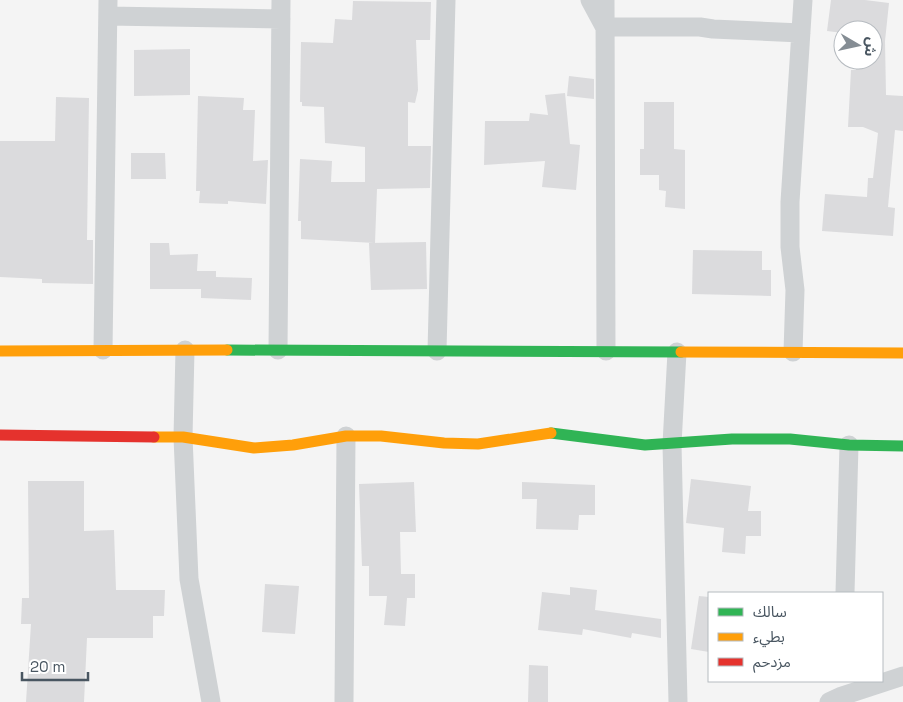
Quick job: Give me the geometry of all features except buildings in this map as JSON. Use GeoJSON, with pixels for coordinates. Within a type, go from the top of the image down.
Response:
{"type":"FeatureCollection","features":[{"type":"Feature","properties":{"kind":"street"},"geometry":{"type":"LineString","coordinates":[[278,350],[281,0]]}},
{"type":"Feature","properties":{"kind":"street"},"geometry":{"type":"LineString","coordinates":[[437,351],[446,0]]}},
{"type":"Feature","properties":{"kind":"street"},"geometry":{"type":"LineString","coordinates":[[590,0],[605,27]]}},
{"type":"Feature","properties":{"kind":"street"},"geometry":{"type":"LineString","coordinates":[[605,0],[606,351]]}},
{"type":"Feature","properties":{"kind":"street"},"geometry":{"type":"LineString","coordinates":[[793,352],[795,290],[790,247],[790,202],[803,0]]}},
{"type":"Feature","properties":{"kind":"street"},"geometry":{"type":"LineString","coordinates":[[103,350],[108,8],[281,19]]}},
{"type":"Feature","properties":{"kind":"street"},"geometry":{"type":"LineString","coordinates":[[605,27],[700,27],[801,33]]}},
{"type":"Feature","properties":{"kind":"street"},"geometry":{"type":"LineString","coordinates":[[185,350],[183,437],[189,580],[211,702]]}},
{"type":"Feature","properties":{"kind":"street"},"geometry":{"type":"LineString","coordinates":[[0,351],[278,350],[903,353]]}},
{"type":"Feature","properties":{"kind":"street"},"geometry":{"type":"LineString","coordinates":[[677,352],[672,444],[678,702]]}},
{"type":"Feature","properties":{"kind":"street"},"geometry":{"type":"LineString","coordinates":[[0,435],[183,437],[254,448],[293,445],[346,436],[381,436],[444,443],[478,444],[554,433],[645,445],[732,439],[790,439],[849,445],[903,446]]}},
{"type":"Feature","properties":{"kind":"street"},"geometry":{"type":"LineString","coordinates":[[344,702],[346,436]]}},
{"type":"Feature","properties":{"kind":"street"},"geometry":{"type":"LineString","coordinates":[[845,592],[849,445]]}},
{"type":"Feature","properties":{"kind":"street"},"geometry":{"type":"LineString","coordinates":[[883,682],[903,676]]}},
{"type":"Feature","properties":{"kind":"street"},"geometry":{"type":"LineString","coordinates":[[839,695],[883,682]]}},
{"type":"Feature","properties":{"kind":"traffic: fast"},"geometry":{"type":"LineString","coordinates":[[227,350],[681,352]]}},
{"type":"Feature","properties":{"kind":"traffic: fast"},"geometry":{"type":"LineString","coordinates":[[551,433],[645,445],[732,439],[790,439],[849,445],[903,446]]}},
{"type":"Feature","properties":{"kind":"traffic: slow"},"geometry":{"type":"LineString","coordinates":[[0,351],[227,350]]}},
{"type":"Feature","properties":{"kind":"traffic: slow"},"geometry":{"type":"LineString","coordinates":[[681,352],[903,353]]}},
{"type":"Feature","properties":{"kind":"traffic: slow"},"geometry":{"type":"LineString","coordinates":[[154,437],[183,437],[254,448],[293,445],[346,436],[381,436],[444,443],[478,444],[551,433]]}},
{"type":"Feature","properties":{"kind":"traffic: jam"},"geometry":{"type":"LineString","coordinates":[[0,435],[154,437]]}}]}
